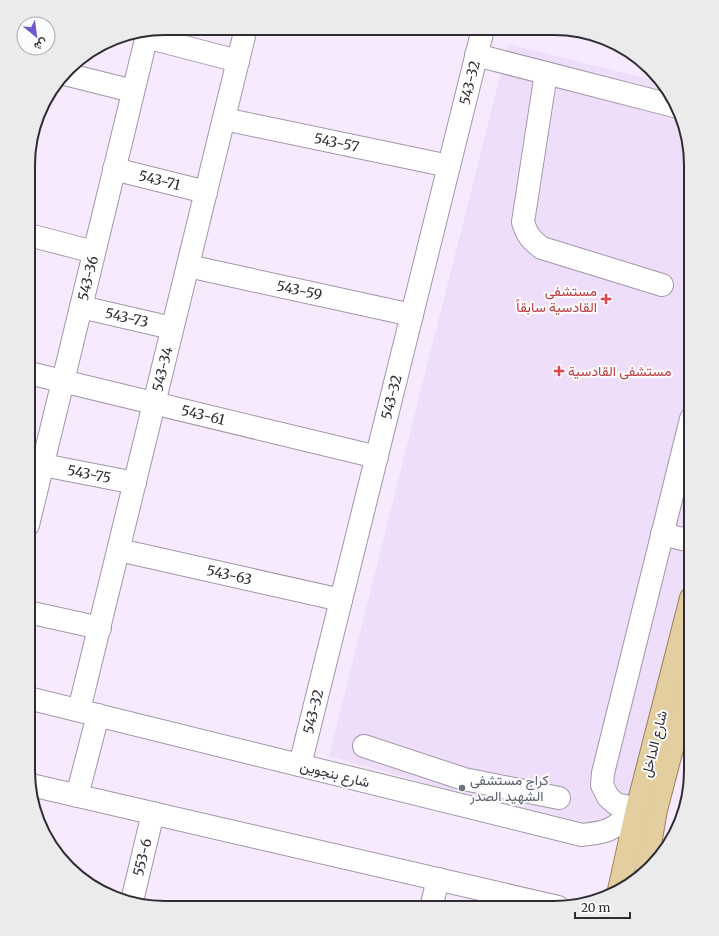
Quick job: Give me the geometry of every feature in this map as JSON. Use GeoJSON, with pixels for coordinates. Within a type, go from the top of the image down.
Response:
{"type":"FeatureCollection","features":[{"type":"Feature","properties":{"kind":"main road","name":"شارع الداخل"},"geometry":{"type":"LineString","coordinates":[[621,882],[684,626]]}},
{"type":"Feature","properties":{"kind":"main road","name":"شارع الداخل"},"geometry":{"type":"LineString","coordinates":[[651,858],[656,810],[684,706]]}},
{"type":"Feature","properties":{"kind":"street","name":"543-34"},"geometry":{"type":"LineString","coordinates":[[77,796],[100,628],[244,35]]}},
{"type":"Feature","properties":{"kind":"street","name":"543-32"},"geometry":{"type":"LineString","coordinates":[[300,765],[481,35]]}},
{"type":"Feature","properties":{"kind":"street","name":"543-36"},"geometry":{"type":"LineString","coordinates":[[35,498],[146,36]]}},
{"type":"Feature","properties":{"kind":"street"},"geometry":{"type":"LineString","coordinates":[[153,36],[238,61]]}},
{"type":"Feature","properties":{"kind":"street"},"geometry":{"type":"LineString","coordinates":[[476,55],[670,105]]}},
{"type":"Feature","properties":{"kind":"street"},"geometry":{"type":"LineString","coordinates":[[546,73],[523,222],[526,232],[534,242],[542,248],[662,285]]}},
{"type":"Feature","properties":{"kind":"street"},"geometry":{"type":"LineString","coordinates":[[71,75],[133,91]]}},
{"type":"Feature","properties":{"kind":"street","name":"543-57"},"geometry":{"type":"LineString","coordinates":[[224,119],[449,166]]}},
{"type":"Feature","properties":{"kind":"street","name":"543-71"},"geometry":{"type":"LineString","coordinates":[[114,169],[206,192]]}},
{"type":"Feature","properties":{"kind":"street"},"geometry":{"type":"LineString","coordinates":[[35,237],[94,252]]}},
{"type":"Feature","properties":{"kind":"street","name":"543-59"},"geometry":{"type":"LineString","coordinates":[[188,266],[412,315]]}},
{"type":"Feature","properties":{"kind":"street","name":"543-73"},"geometry":{"type":"LineString","coordinates":[[81,307],[172,328]]}},
{"type":"Feature","properties":{"kind":"street","name":"543-61"},"geometry":{"type":"LineString","coordinates":[[35,374],[376,457]]}},
{"type":"Feature","properties":{"kind":"street"},"geometry":{"type":"LineString","coordinates":[[638,809],[616,804],[608,797],[602,786],[603,772],[684,447]]}},
{"type":"Feature","properties":{"kind":"street","name":"543-75"},"geometry":{"type":"LineString","coordinates":[[43,465],[135,483]]}},
{"type":"Feature","properties":{"kind":"street"},"geometry":{"type":"LineString","coordinates":[[662,534],[684,539]]}},
{"type":"Feature","properties":{"kind":"street","name":"543-63"},"geometry":{"type":"LineString","coordinates":[[118,550],[341,600]]}},
{"type":"Feature","properties":{"kind":"street"},"geometry":{"type":"LineString","coordinates":[[35,614],[100,628]]}},
{"type":"Feature","properties":{"kind":"street","name":"شارع بنجوين"},"geometry":{"type":"LineString","coordinates":[[35,700],[582,835],[607,830],[623,821],[638,809]]}},
{"type":"Feature","properties":{"kind":"street"},"geometry":{"type":"LineString","coordinates":[[364,746],[464,779],[559,798]]}},
{"type":"Feature","properties":{"kind":"street"},"geometry":{"type":"LineString","coordinates":[[458,804],[464,779]]}},
{"type":"Feature","properties":{"kind":"street"},"geometry":{"type":"LineString","coordinates":[[36,786],[532,901]]}},
{"type":"Feature","properties":{"kind":"street","name":"553-6"},"geometry":{"type":"LineString","coordinates":[[133,897],[153,813]]}},
{"type":"Feature","properties":{"kind":"street"},"geometry":{"type":"LineString","coordinates":[[433,901],[438,879]]}},
{"type":"Feature","properties":{"kind":"shaded area","name":"مستشفى القادسية"},"geometry":{"type":"Polygon","coordinates":[[[508,44],[653,80],[671,107],[682,139],[684,156],[684,606],[628,841],[329,756],[508,44]]]}},
{"type":"Feature","properties":{"kind":"place","name":"مستشفى القادسية سابقاً"},"geometry":{"type":"Point","coordinates":[606,299]}},
{"type":"Feature","properties":{"kind":"place","name":"مستشفى القادسية"},"geometry":{"type":"Point","coordinates":[559,371]}},
{"type":"Feature","properties":{"kind":"place","name":"كراج مستشفى الشهيد الصدر"},"geometry":{"type":"Point","coordinates":[462,788]}}]}
